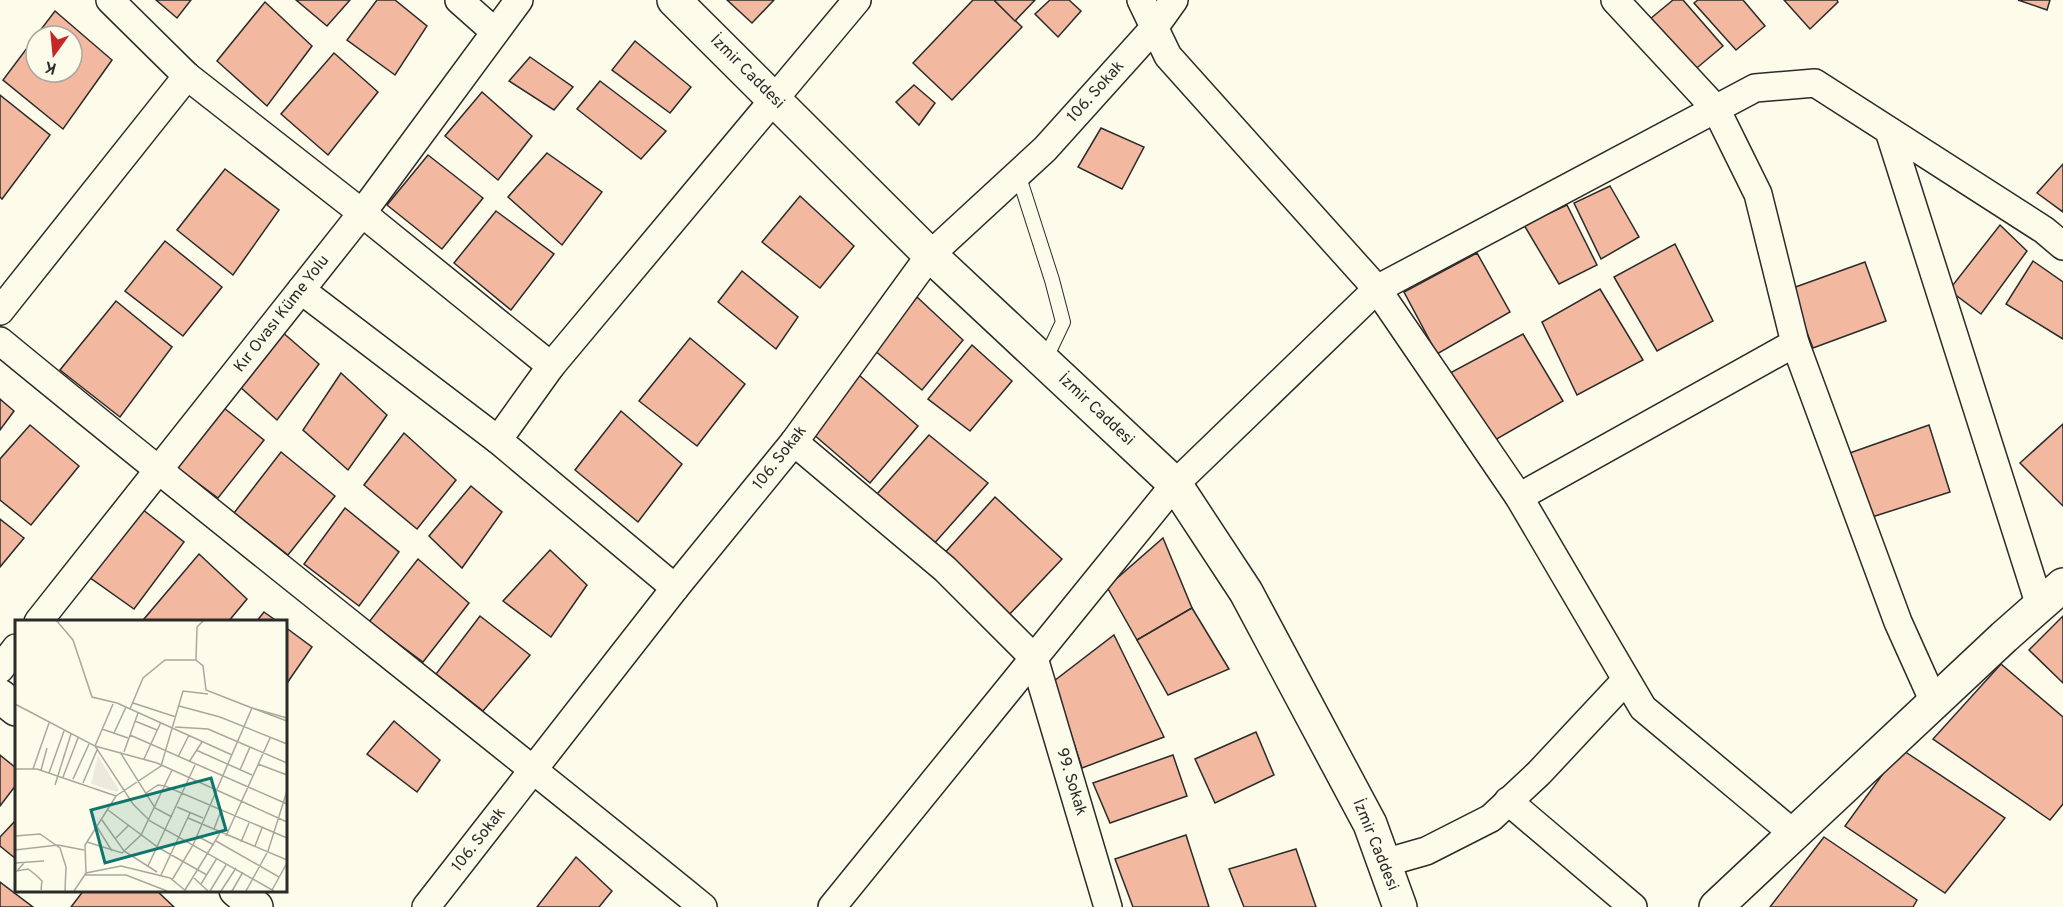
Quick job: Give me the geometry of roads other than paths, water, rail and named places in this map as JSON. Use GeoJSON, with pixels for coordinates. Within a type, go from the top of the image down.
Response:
{"type":"FeatureCollection","features":[{"type":"Feature","properties":{"kind":"main road","name":"İzmir Caddesi"},"geometry":{"type":"LineString","coordinates":[[674,0],[930,255],[1175,484],[1246,592],[1370,824],[1400,907]]}},
{"type":"Feature","properties":{"kind":"main road"},"geometry":{"type":"LineString","coordinates":[[1716,907],[2051,595]]}},
{"type":"Feature","properties":{"kind":"main road"},"geometry":{"type":"LineString","coordinates":[[0,696],[15,708]]}},
{"type":"Feature","properties":{"kind":"main road"},"geometry":{"type":"LineString","coordinates":[[237,892],[256,907]]}},
{"type":"Feature","properties":{"kind":"street"},"geometry":{"type":"LineString","coordinates":[[110,0],[187,76],[362,213],[551,366]]}},
{"type":"Feature","properties":{"kind":"street"},"geometry":{"type":"LineString","coordinates":[[459,0],[495,32]]}},
{"type":"Feature","properties":{"kind":"street","name":"Kır Ovası Küme Yolu"},"geometry":{"type":"LineString","coordinates":[[40,620],[362,213],[519,0]]}},
{"type":"Feature","properties":{"kind":"street"},"geometry":{"type":"LineString","coordinates":[[498,440],[551,366],[857,0]]}},
{"type":"Feature","properties":{"kind":"street"},"geometry":{"type":"LineString","coordinates":[[1141,0],[1168,56],[1377,289],[1518,497],[1643,708],[1794,834]]}},
{"type":"Feature","properties":{"kind":"street","name":"106. Sokak"},"geometry":{"type":"LineString","coordinates":[[426,907],[675,588],[794,442],[930,255],[1045,149],[1154,28],[1174,0]]}},
{"type":"Feature","properties":{"kind":"street"},"geometry":{"type":"LineString","coordinates":[[1616,0],[1716,109],[1758,194],[1795,343],[1898,622],[1934,702]]}},
{"type":"Feature","properties":{"kind":"street"},"geometry":{"type":"LineString","coordinates":[[0,311],[187,76]]}},
{"type":"Feature","properties":{"kind":"street"},"geometry":{"type":"LineString","coordinates":[[832,907],[1175,484],[1377,289],[1755,88],[1815,83],[2044,230],[2063,246]]}},
{"type":"Feature","properties":{"kind":"street"},"geometry":{"type":"LineString","coordinates":[[1889,131],[2051,595]]}},
{"type":"Feature","properties":{"kind":"street"},"geometry":{"type":"LineString","coordinates":[[302,290],[498,440],[675,588]]}},
{"type":"Feature","properties":{"kind":"street"},"geometry":{"type":"LineString","coordinates":[[0,341],[158,471],[704,907]]}},
{"type":"Feature","properties":{"kind":"street"},"geometry":{"type":"LineString","coordinates":[[1518,497],[1795,343]]}},
{"type":"Feature","properties":{"kind":"street"},"geometry":{"type":"LineString","coordinates":[[794,442],[945,569],[1034,658]]}},
{"type":"Feature","properties":{"kind":"street"},"geometry":{"type":"LineString","coordinates":[[0,669],[15,649]]}},
{"type":"Feature","properties":{"kind":"street","name":"99. Sokak"},"geometry":{"type":"LineString","coordinates":[[1034,658],[1108,907]]}},
{"type":"Feature","properties":{"kind":"street"},"geometry":{"type":"LineString","coordinates":[[1384,863],[1426,851],[1491,818],[1539,774],[1626,680]]}},
{"type":"Feature","properties":{"kind":"street"},"geometry":{"type":"LineString","coordinates":[[1508,801],[1633,907]]}},
{"type":"Feature","properties":{"kind":"lane"},"geometry":{"type":"LineString","coordinates":[[1017,174],[1052,280],[1063,322],[1044,362]]}}]}
